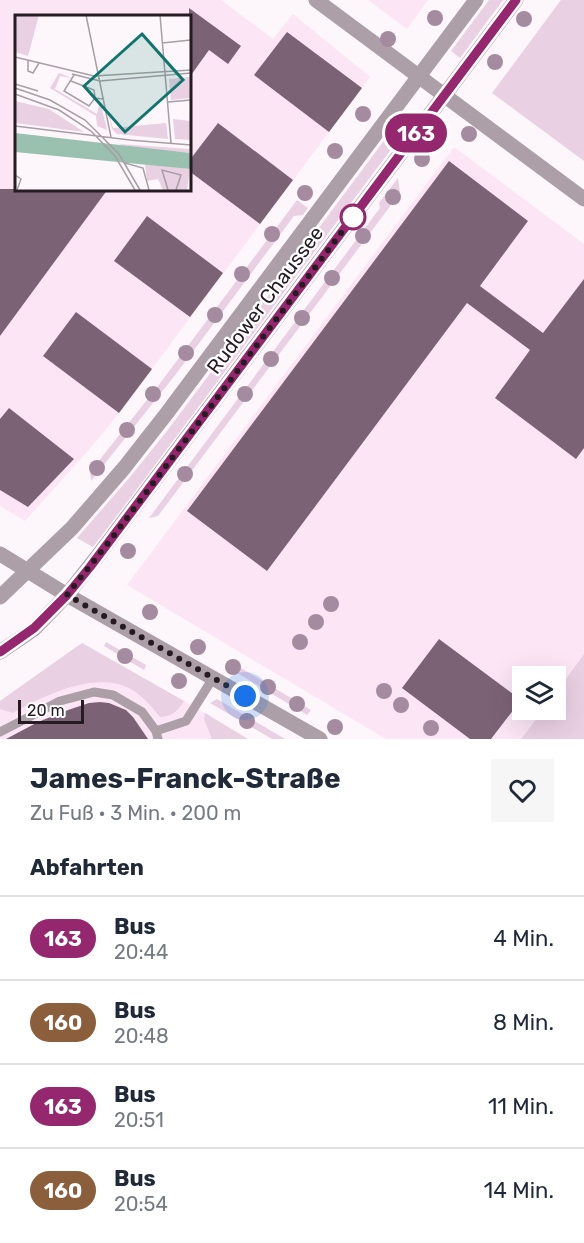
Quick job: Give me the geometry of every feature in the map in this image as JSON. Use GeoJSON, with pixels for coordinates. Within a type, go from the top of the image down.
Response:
{"type":"FeatureCollection","features":[{"type":"Feature","properties":{"kind":"street"},"geometry":{"type":"LineString","coordinates":[[316,0],[584,199]]}},
{"type":"Feature","properties":{"kind":"street","name":"Rudower Chaussee"},"geometry":{"type":"LineString","coordinates":[[0,597],[72,528],[160,423],[476,0]]}},
{"type":"Feature","properties":{"kind":"street","name":"Rudower Chaussee"},"geometry":{"type":"LineString","coordinates":[[0,652],[34,628],[67,595],[105,548],[516,0]]}},
{"type":"Feature","properties":{"kind":"street"},"geometry":{"type":"LineString","coordinates":[[0,554],[67,595],[320,739]]}},
{"type":"Feature","properties":{"kind":"lane"},"geometry":{"type":"LineString","coordinates":[[0,732],[60,701],[94,692],[113,695],[142,712],[157,735],[186,721],[213,678]]}},
{"type":"Feature","properties":{"kind":"shaded area"},"geometry":{"type":"Polygon","coordinates":[[[0,0],[221,0],[273,39],[293,14],[370,77],[119,413],[25,521],[0,506],[0,0]]]}},
{"type":"Feature","properties":{"kind":"shaded area"},"geometry":{"type":"Polygon","coordinates":[[[368,0],[428,0],[407,29],[368,0]]]}},
{"type":"Feature","properties":{"kind":"shaded area"},"geometry":{"type":"Polygon","coordinates":[[[489,0],[503,0],[460,58],[451,51],[489,0]]]}},
{"type":"Feature","properties":{"kind":"shaded area"},"geometry":{"type":"Polygon","coordinates":[[[561,0],[584,0],[584,161],[492,93],[561,0]]]}},
{"type":"Feature","properties":{"kind":"shaded area"},"geometry":{"type":"Polygon","coordinates":[[[401,118],[410,124],[93,547],[77,538],[167,431],[401,118]]]}},
{"type":"Feature","properties":{"kind":"shaded area"},"geometry":{"type":"Polygon","coordinates":[[[454,147],[584,244],[584,654],[566,679],[566,666],[512,666],[512,720],[535,720],[521,739],[386,739],[127,585],[454,147]]]}},
{"type":"Feature","properties":{"kind":"shaded area"},"geometry":{"type":"Polygon","coordinates":[[[398,178],[400,193],[158,516],[149,518],[380,208],[379,203],[398,178]]]}},
{"type":"Feature","properties":{"kind":"shaded area"},"geometry":{"type":"Polygon","coordinates":[[[297,200],[308,208],[303,215],[294,216],[176,374],[91,481],[90,472],[158,386],[297,200]]]}},
{"type":"Feature","properties":{"kind":"shaded area"},"geometry":{"type":"Polygon","coordinates":[[[106,642],[146,665],[144,670],[104,646],[106,642]]]}},
{"type":"Feature","properties":{"kind":"shaded area"},"geometry":{"type":"Polygon","coordinates":[[[82,643],[248,739],[0,739],[0,701],[82,643]]]}},
{"type":"Feature","properties":{"kind":"shaded area"},"geometry":{"type":"Polygon","coordinates":[[[82,643],[184,701],[174,713],[160,717],[146,701],[129,688],[115,683],[100,682],[54,693],[13,713],[0,709],[0,701],[82,643]]]}},
{"type":"Feature","properties":{"kind":"shaded area"},"geometry":{"type":"Polygon","coordinates":[[[584,654],[584,739],[521,739],[535,720],[566,720],[566,679],[584,654]]]}},
{"type":"Feature","properties":{"kind":"shaded area"},"geometry":{"type":"Polygon","coordinates":[[[231,662],[311,710],[307,715],[229,668],[231,662]]]}},
{"type":"Feature","properties":{"kind":"shaded area"},"geometry":{"type":"Polygon","coordinates":[[[217,699],[285,739],[272,739],[210,703],[217,699]]]}},
{"type":"Feature","properties":{"kind":"shaded area"},"geometry":{"type":"Polygon","coordinates":[[[205,713],[248,739],[212,739],[204,719],[205,713]]]}},
{"type":"Feature","properties":{"kind":"building"},"geometry":{"type":"Polygon","coordinates":[[[189,8],[241,46],[228,64],[209,50],[190,77],[189,8]]]}},
{"type":"Feature","properties":{"kind":"building"},"geometry":{"type":"Polygon","coordinates":[[[287,32],[362,88],[329,132],[254,75],[287,32]]]}},
{"type":"Feature","properties":{"kind":"building"},"geometry":{"type":"Polygon","coordinates":[[[218,123],[293,180],[260,224],[190,172],[190,160],[218,123]]]}},
{"type":"Feature","properties":{"kind":"building"},"geometry":{"type":"Polygon","coordinates":[[[449,161],[528,221],[480,286],[543,333],[584,279],[584,448],[576,459],[495,398],[530,350],[467,303],[267,571],[187,511],[449,161]]]}},
{"type":"Feature","properties":{"kind":"building"},"geometry":{"type":"Polygon","coordinates":[[[0,189],[107,190],[0,336],[0,189]]]}},
{"type":"Feature","properties":{"kind":"building"},"geometry":{"type":"Polygon","coordinates":[[[147,216],[223,273],[190,317],[114,261],[147,216]]]}},
{"type":"Feature","properties":{"kind":"building"},"geometry":{"type":"Polygon","coordinates":[[[76,312],[152,369],[119,413],[43,356],[76,312]]]}},
{"type":"Feature","properties":{"kind":"building"},"geometry":{"type":"Polygon","coordinates":[[[9,408],[74,459],[28,507],[0,490],[0,419],[9,408]]]}},
{"type":"Feature","properties":{"kind":"building"},"geometry":{"type":"Polygon","coordinates":[[[439,639],[512,693],[512,712],[491,739],[470,739],[402,688],[439,639]]]}},
{"type":"Feature","properties":{"kind":"building"},"geometry":{"type":"Polygon","coordinates":[[[100,702],[126,710],[148,739],[6,739],[38,722],[68,710],[100,702]]]}},
{"type":"Feature","properties":{"kind":"bus line","name":"163"},"geometry":{"type":"LineString","coordinates":[[0,652],[34,628],[67,595],[90,567],[516,0]]}},
{"type":"Feature","properties":{"kind":"route"},"geometry":{"type":"LineString","coordinates":[[245,696],[67,595],[353,217]]}}]}
